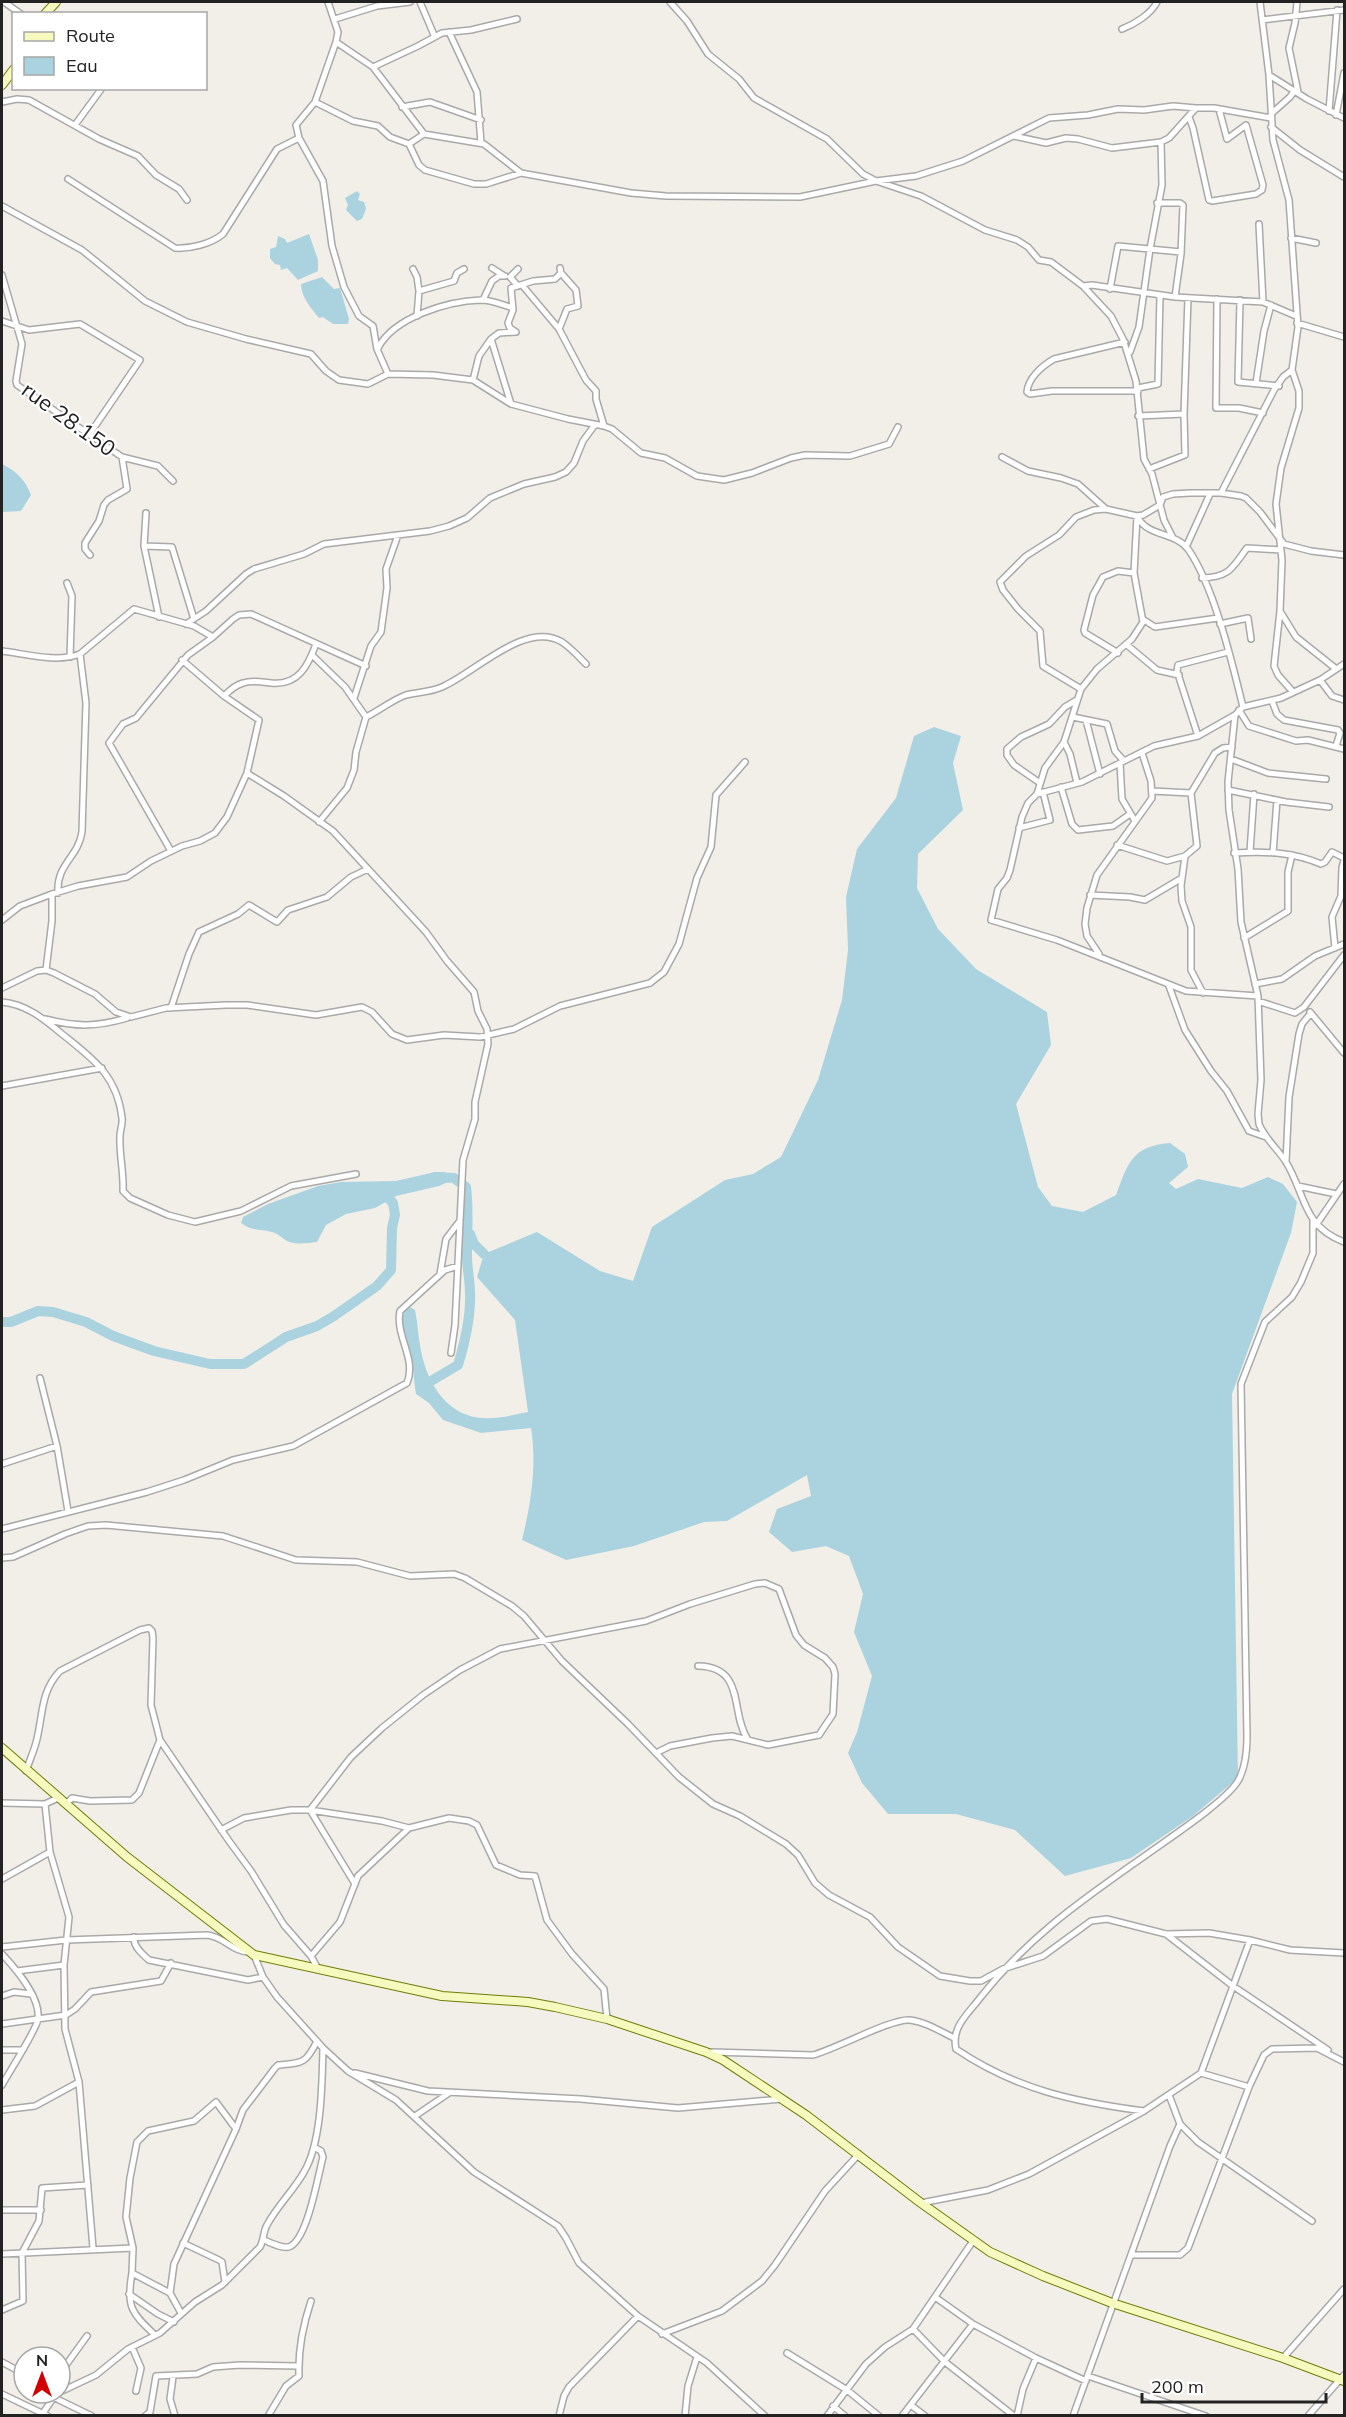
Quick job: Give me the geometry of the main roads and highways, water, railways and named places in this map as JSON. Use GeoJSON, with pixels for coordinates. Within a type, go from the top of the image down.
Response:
{"type":"FeatureCollection","features":[{"type":"Feature","properties":{"kind":"water"},"geometry":{"type":"Polygon","coordinates":[[[357,191],[360,194],[358,200],[364,202],[366,209],[362,219],[357,221],[346,210],[348,205],[345,198],[357,191]]]}},
{"type":"Feature","properties":{"kind":"water"},"geometry":{"type":"Polygon","coordinates":[[[309,234],[318,260],[318,271],[298,280],[287,268],[281,270],[280,265],[275,264],[270,258],[270,249],[276,247],[278,236],[285,239],[287,243],[309,234]]]}},
{"type":"Feature","properties":{"kind":"water"},"geometry":{"type":"Polygon","coordinates":[[[322,277],[334,289],[340,288],[349,319],[348,324],[333,324],[323,317],[319,318],[305,298],[301,284],[322,277]]]}},
{"type":"Feature","properties":{"kind":"water"},"geometry":{"type":"Polygon","coordinates":[[[2,464],[20,476],[31,495],[21,511],[2,512],[2,464]]]}},
{"type":"Feature","properties":{"kind":"water"},"geometry":{"type":"Polygon","coordinates":[[[934,727],[961,736],[953,763],[963,810],[918,854],[917,888],[938,929],[976,969],[1047,1012],[1051,1045],[1016,1104],[1038,1187],[1052,1206],[1083,1212],[1116,1195],[1128,1165],[1139,1152],[1170,1143],[1185,1154],[1188,1167],[1169,1183],[1176,1189],[1198,1179],[1242,1188],[1268,1177],[1283,1184],[1297,1202],[1291,1233],[1232,1394],[1238,1778],[1193,1816],[1131,1858],[1065,1876],[1015,1830],[956,1814],[888,1814],[862,1783],[848,1753],[857,1732],[872,1676],[854,1632],[863,1594],[849,1556],[826,1546],[792,1552],[769,1532],[777,1509],[811,1496],[807,1475],[727,1521],[704,1522],[634,1546],[566,1560],[522,1540],[532,1484],[531,1428],[481,1433],[443,1420],[429,1403],[416,1394],[412,1364],[401,1328],[404,1309],[410,1307],[415,1310],[421,1351],[429,1377],[443,1399],[453,1407],[464,1414],[491,1418],[528,1412],[515,1320],[477,1277],[484,1254],[537,1232],[600,1271],[633,1281],[652,1227],[725,1180],[753,1174],[781,1157],[818,1080],[842,1000],[848,950],[846,897],[857,849],[896,798],[914,736],[934,727]]]}},
{"type":"Feature","properties":{"kind":"water"},"geometry":{"type":"Polygon","coordinates":[[[435,1172],[445,1172],[448,1182],[396,1196],[375,1208],[346,1214],[326,1225],[317,1242],[292,1243],[274,1233],[252,1229],[241,1223],[243,1217],[268,1204],[318,1186],[341,1182],[396,1181],[435,1172]]]}},
{"type":"Feature","properties":{"kind":"waterway"},"geometry":{"type":"LineString","coordinates":[[421,1387],[458,1365],[470,1312],[466,1187],[454,1178],[435,1177]]}},
{"type":"Feature","properties":{"kind":"waterway"},"geometry":{"type":"LineString","coordinates":[[2,1322],[11,1322],[38,1311],[53,1312],[86,1322],[113,1336],[154,1351],[210,1364],[244,1364],[286,1337],[317,1326],[334,1316],[377,1286],[391,1270],[392,1228],[395,1215],[393,1203],[381,1190]]}},
{"type":"Feature","properties":{"kind":"waterway"},"geometry":{"type":"LineString","coordinates":[[470,1234],[474,1244],[484,1254]]}}]}
